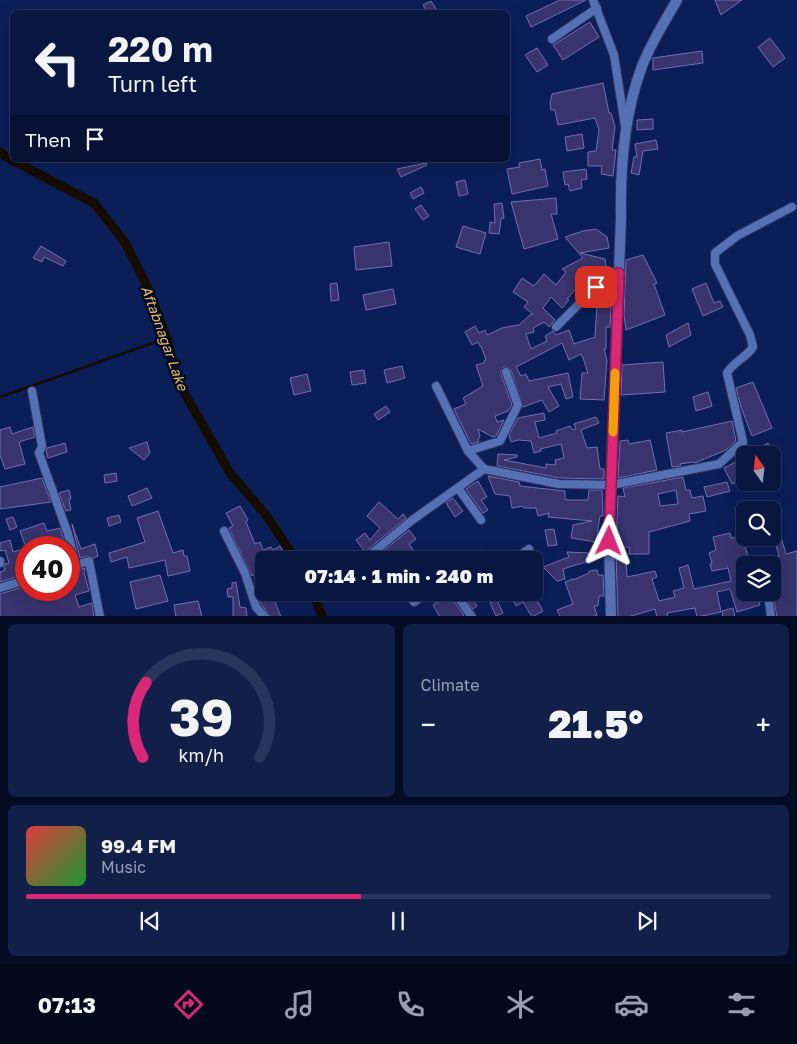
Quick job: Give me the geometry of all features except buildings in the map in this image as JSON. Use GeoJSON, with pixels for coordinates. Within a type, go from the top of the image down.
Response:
{"type":"FeatureCollection","features":[{"type":"Feature","properties":{"kind":"street"},"geometry":{"type":"LineString","coordinates":[[593,0],[614,55],[625,128]]}},
{"type":"Feature","properties":{"kind":"street"},"geometry":{"type":"LineString","coordinates":[[611,616],[609,541],[619,273],[620,188],[625,128],[641,68],[677,0]]}},
{"type":"Feature","properties":{"kind":"street"},"geometry":{"type":"LineString","coordinates":[[552,39],[597,8]]}},
{"type":"Feature","properties":{"kind":"street"},"geometry":{"type":"LineString","coordinates":[[436,386],[468,451],[484,469],[559,484],[611,485],[720,464],[743,442],[727,373],[730,367],[753,347],[750,335],[715,264],[715,253],[737,236],[792,207]]}},
{"type":"Feature","properties":{"kind":"street"},"geometry":{"type":"LineString","coordinates":[[556,327],[596,287],[619,273]]}},
{"type":"Feature","properties":{"kind":"street"},"geometry":{"type":"LineString","coordinates":[[468,451],[500,441],[518,405],[506,372]]}},
{"type":"Feature","properties":{"kind":"street"},"geometry":{"type":"LineString","coordinates":[[32,391],[42,446],[39,453],[68,536]]}},
{"type":"Feature","properties":{"kind":"street"},"geometry":{"type":"LineString","coordinates":[[376,551],[411,522],[484,469]]}},
{"type":"Feature","properties":{"kind":"street"},"geometry":{"type":"LineString","coordinates":[[458,488],[481,520]]}},
{"type":"Feature","properties":{"kind":"street"},"geometry":{"type":"LineString","coordinates":[[224,531],[245,573],[256,607],[265,616]]}},
{"type":"Feature","properties":{"kind":"street"},"geometry":{"type":"LineString","coordinates":[[80,564],[90,561],[100,616]]}},
{"type":"Feature","properties":{"kind":"street"},"geometry":{"type":"LineString","coordinates":[[0,588],[15,583]]}},
{"type":"Feature","properties":{"kind":"street"},"geometry":{"type":"LineString","coordinates":[[462,601],[472,616]]}},
{"type":"Feature","properties":{"kind":"street"},"geometry":{"type":"LineString","coordinates":[[769,601],[771,616]]}},
{"type":"Feature","properties":{"kind":"waterway","name":"Aftabnagar Lake"},"geometry":{"type":"LineString","coordinates":[[0,152],[10,159]]}},
{"type":"Feature","properties":{"kind":"waterway","name":"Aftabnagar Lake"},"geometry":{"type":"LineString","coordinates":[[16,162],[94,203],[124,241],[146,284],[167,338],[177,380],[230,473],[266,515],[290,551]]}},
{"type":"Feature","properties":{"kind":"waterway"},"geometry":{"type":"LineString","coordinates":[[0,397],[167,338]]}},
{"type":"Feature","properties":{"kind":"waterway","name":"Aftabnagar Lake"},"geometry":{"type":"LineString","coordinates":[[316,601],[323,616]]}},
{"type":"Feature","properties":{"kind":"slow traffic"},"geometry":{"type":"LineString","coordinates":[[613,432],[615,373]]}},
{"type":"Feature","properties":{"kind":"route"},"geometry":{"type":"LineString","coordinates":[[596,287],[619,273],[609,541]]}}]}
